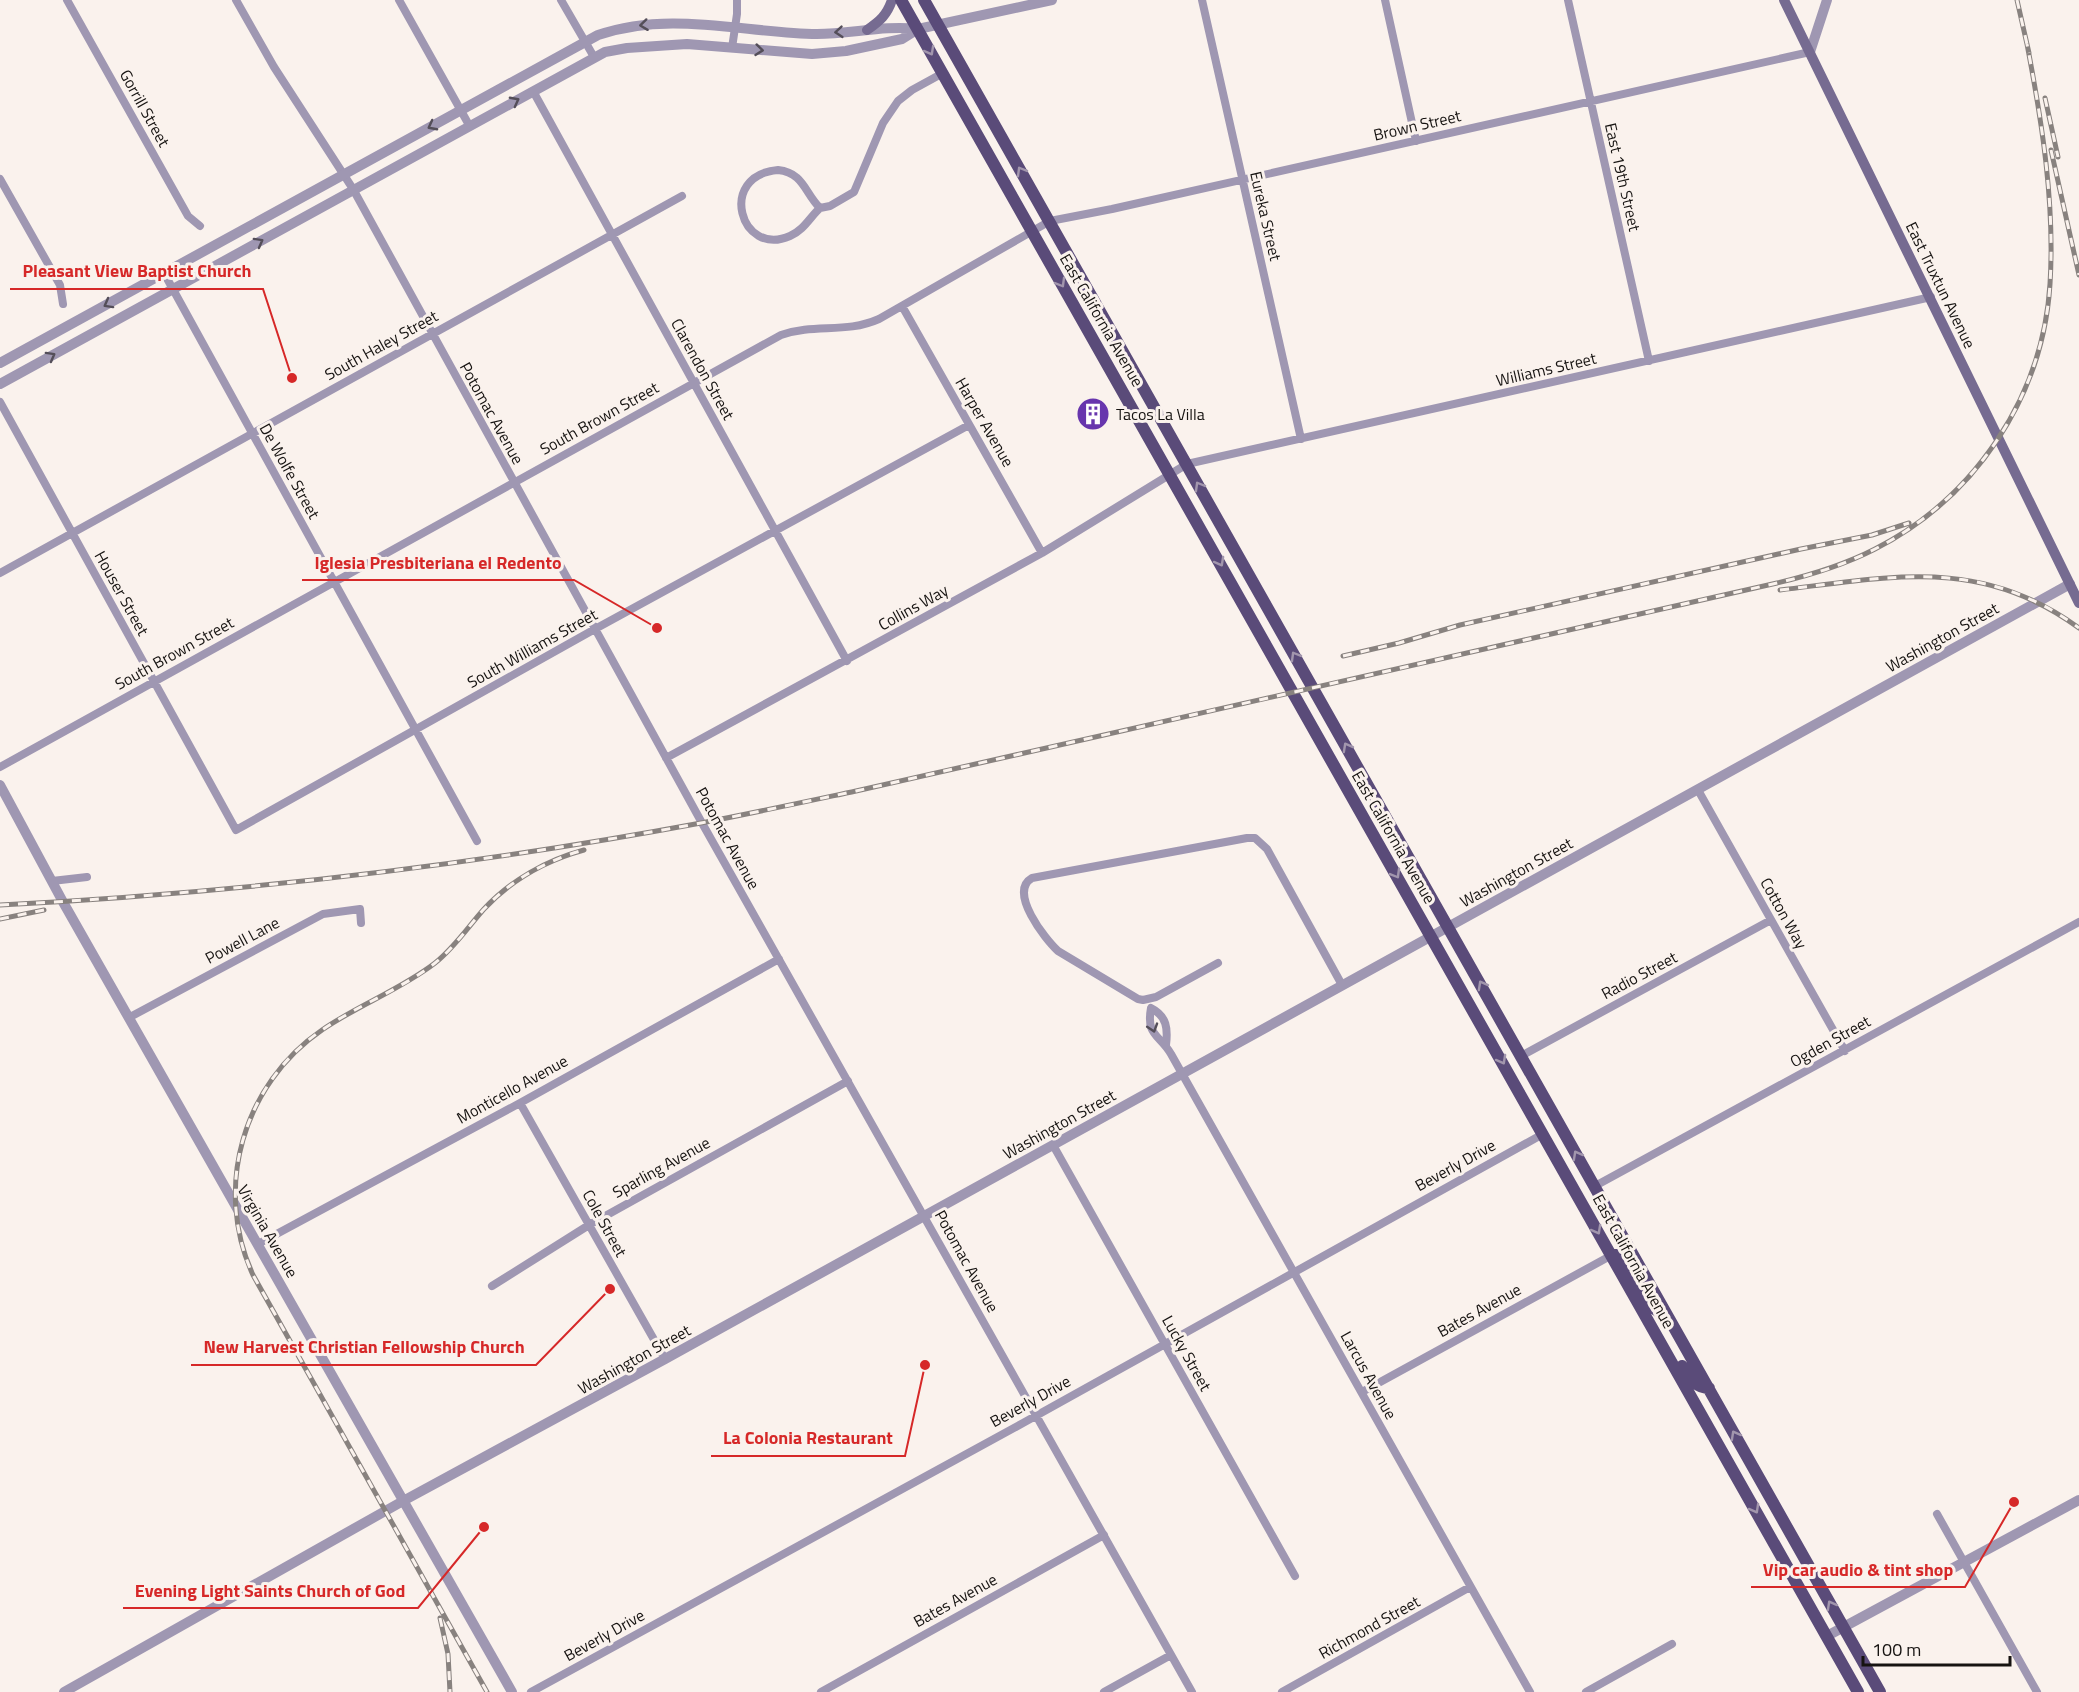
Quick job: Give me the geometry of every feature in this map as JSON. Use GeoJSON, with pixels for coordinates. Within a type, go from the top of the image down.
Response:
{"type":"FeatureCollection","features":[{"type":"Feature","properties":{"kind":"main road"},"geometry":{"type":"LineString","coordinates":[[867,30],[887,14],[892,0]]}},
{"type":"Feature","properties":{"kind":"main road","name":"East California Avenue"},"geometry":{"type":"LineString","coordinates":[[901,0],[1858,1692]]}},
{"type":"Feature","properties":{"kind":"main road","name":"East California Avenue"},"geometry":{"type":"LineString","coordinates":[[924,0],[1880,1692]]}},
{"type":"Feature","properties":{"kind":"main road","name":"East Truxtun Avenue"},"geometry":{"type":"LineString","coordinates":[[1784,0],[2079,603]]}},
{"type":"Feature","properties":{"kind":"main road"},"geometry":{"type":"LineString","coordinates":[[1612,1255],[1620,1255],[1627,1262],[1653,1308],[1670,1320]]}},
{"type":"Feature","properties":{"kind":"main road"},"geometry":{"type":"LineString","coordinates":[[1650,1324],[1694,1383],[1700,1388],[1709,1388]]}},
{"type":"Feature","properties":{"kind":"street","name":"Gorrill Street"},"geometry":{"type":"LineString","coordinates":[[67,0],[188,216],[200,226]]}},
{"type":"Feature","properties":{"kind":"street","name":"Potomac Avenue"},"geometry":{"type":"LineString","coordinates":[[237,0],[274,67],[353,189],[666,758],[1192,1692]]}},
{"type":"Feature","properties":{"kind":"street"},"geometry":{"type":"LineString","coordinates":[[399,0],[469,125]]}},
{"type":"Feature","properties":{"kind":"street"},"geometry":{"type":"LineString","coordinates":[[561,0],[594,57]]}},
{"type":"Feature","properties":{"kind":"street"},"geometry":{"type":"LineString","coordinates":[[732,48],[737,0]]}},
{"type":"Feature","properties":{"kind":"street"},"geometry":{"type":"LineString","coordinates":[[0,363],[585,42],[616,29],[658,23],[699,23],[819,34],[896,27],[918,29],[1021,3],[1052,0]]}},
{"type":"Feature","properties":{"kind":"street","name":"Eureka Street"},"geometry":{"type":"LineString","coordinates":[[1202,0],[1301,439]]}},
{"type":"Feature","properties":{"kind":"street"},"geometry":{"type":"LineString","coordinates":[[1385,0],[1416,141]]}},
{"type":"Feature","properties":{"kind":"street","name":"East 19th Street"},"geometry":{"type":"LineString","coordinates":[[1568,0],[1649,361]]}},
{"type":"Feature","properties":{"kind":"street"},"geometry":{"type":"LineString","coordinates":[[1810,52],[1827,0]]}},
{"type":"Feature","properties":{"kind":"street"},"geometry":{"type":"LineString","coordinates":[[0,384],[605,52],[627,48],[687,44],[812,54],[855,50],[902,39],[918,29]]}},
{"type":"Feature","properties":{"kind":"street","name":"Brown Street"},"geometry":{"type":"LineString","coordinates":[[1033,232],[1050,221],[1810,52]]}},
{"type":"Feature","properties":{"kind":"street"},"geometry":{"type":"LineString","coordinates":[[820,208],[795,176],[787,171],[778,170],[760,174],[751,181],[745,188],[741,204],[741,211],[749,227],[759,236],[769,239],[783,238],[797,232],[820,208],[830,206],[854,192],[883,123],[897,101],[943,73]]}},
{"type":"Feature","properties":{"kind":"street","name":"Clarendon Street"},"geometry":{"type":"LineString","coordinates":[[533,90],[847,661]]}},
{"type":"Feature","properties":{"kind":"street"},"geometry":{"type":"LineString","coordinates":[[0,179],[60,285],[63,304]]}},
{"type":"Feature","properties":{"kind":"street","name":"South Haley Street"},"geometry":{"type":"LineString","coordinates":[[0,573],[682,196]]}},
{"type":"Feature","properties":{"kind":"street","name":"South Brown Street"},"geometry":{"type":"LineString","coordinates":[[0,766],[781,335],[809,328],[854,328],[879,319],[1033,232]]}},
{"type":"Feature","properties":{"kind":"street","name":"De Wolfe Street"},"geometry":{"type":"LineString","coordinates":[[164,273],[477,841]]}},
{"type":"Feature","properties":{"kind":"street","name":"Williams Street"},"geometry":{"type":"LineString","coordinates":[[1171,475],[1187,464],[1931,297]]}},
{"type":"Feature","properties":{"kind":"street","name":"Harper Avenue"},"geometry":{"type":"LineString","coordinates":[[902,306],[1042,553]]}},
{"type":"Feature","properties":{"kind":"street","name":"Houser Street"},"geometry":{"type":"LineString","coordinates":[[0,402],[236,830]]}},
{"type":"Feature","properties":{"kind":"street","name":"South Williams Street"},"geometry":{"type":"LineString","coordinates":[[236,830],[595,629],[969,425]]}},
{"type":"Feature","properties":{"kind":"street","name":"Collins Way"},"geometry":{"type":"LineString","coordinates":[[666,758],[1042,553],[1171,475]]}},
{"type":"Feature","properties":{"kind":"street","name":"Washington Street"},"geometry":{"type":"LineString","coordinates":[[64,1692],[403,1501],[665,1359],[2070,584]]}},
{"type":"Feature","properties":{"kind":"street","name":"Virginia Avenue"},"geometry":{"type":"LineString","coordinates":[[0,784],[52,881],[512,1692]]}},
{"type":"Feature","properties":{"kind":"street","name":"Cotton Way"},"geometry":{"type":"LineString","coordinates":[[1698,790],[1845,1051]]}},
{"type":"Feature","properties":{"kind":"street"},"geometry":{"type":"LineString","coordinates":[[1166,1045],[1168,1029],[1165,1021],[1150,1004],[1138,999],[1051,945],[1025,902],[1023,894],[1026,882],[1032,878],[1255,838],[1267,849],[1342,985]]}},
{"type":"Feature","properties":{"kind":"street"},"geometry":{"type":"LineString","coordinates":[[52,881],[87,877]]}},
{"type":"Feature","properties":{"kind":"street","name":"Powell Lane"},"geometry":{"type":"LineString","coordinates":[[130,1017],[322,914],[360,909],[361,923]]}},
{"type":"Feature","properties":{"kind":"street","name":"Radio Street"},"geometry":{"type":"LineString","coordinates":[[1521,1056],[1771,920]]}},
{"type":"Feature","properties":{"kind":"street","name":"Ogden Street"},"geometry":{"type":"LineString","coordinates":[[1595,1186],[2079,922]]}},
{"type":"Feature","properties":{"kind":"street","name":"Monticello Avenue"},"geometry":{"type":"LineString","coordinates":[[258,1244],[779,959]]}},
{"type":"Feature","properties":{"kind":"street"},"geometry":{"type":"LineString","coordinates":[[1150,1004],[1218,963]]}},
{"type":"Feature","properties":{"kind":"street","name":"Larcus Avenue"},"geometry":{"type":"LineString","coordinates":[[1150,1004],[1150,1026],[1159,1041],[1166,1045],[1182,1073],[1530,1692]]}},
{"type":"Feature","properties":{"kind":"street","name":"Sparling Avenue"},"geometry":{"type":"LineString","coordinates":[[492,1286],[589,1224],[848,1081]]}},
{"type":"Feature","properties":{"kind":"street","name":"Cole Street"},"geometry":{"type":"LineString","coordinates":[[520,1102],[665,1359]]}},
{"type":"Feature","properties":{"kind":"street","name":"Beverly Drive"},"geometry":{"type":"LineString","coordinates":[[531,1692],[1544,1134]]}},
{"type":"Feature","properties":{"kind":"street","name":"Lucky Street"},"geometry":{"type":"LineString","coordinates":[[1053,1145],[1295,1576]]}},
{"type":"Feature","properties":{"kind":"street","name":"Bates Avenue"},"geometry":{"type":"LineString","coordinates":[[1362,1392],[1612,1255]]}},
{"type":"Feature","properties":{"kind":"street"},"geometry":{"type":"LineString","coordinates":[[1827,1636],[2079,1500]]}},
{"type":"Feature","properties":{"kind":"street"},"geometry":{"type":"LineString","coordinates":[[1937,1514],[2037,1692]]}},
{"type":"Feature","properties":{"kind":"street","name":"Bates Avenue"},"geometry":{"type":"LineString","coordinates":[[820,1692],[1104,1535]]}},
{"type":"Feature","properties":{"kind":"street","name":"Richmond Street"},"geometry":{"type":"LineString","coordinates":[[1282,1692],[1470,1587]]}},
{"type":"Feature","properties":{"kind":"street"},"geometry":{"type":"LineString","coordinates":[[1586,1692],[1672,1644]]}},
{"type":"Feature","properties":{"kind":"street"},"geometry":{"type":"LineString","coordinates":[[1104,1692],[1171,1655]]}},
{"type":"Feature","properties":{"kind":"railway"},"geometry":{"type":"LineString","coordinates":[[2017,0],[2029,53]]}},
{"type":"Feature","properties":{"kind":"railway"},"geometry":{"type":"LineString","coordinates":[[0,905],[176,893],[352,876],[527,852],[701,823],[856,791],[1777,583],[1851,560],[1911,528],[1944,502],[1972,473],[1997,440],[2018,404],[2034,366],[2045,326],[2050,284],[2051,224],[2046,163],[2027,44]]}},
{"type":"Feature","properties":{"kind":"railway"},"geometry":{"type":"LineString","coordinates":[[2045,98],[2058,157]]}},
{"type":"Feature","properties":{"kind":"railway"},"geometry":{"type":"LineString","coordinates":[[2051,150],[2079,275]]}},
{"type":"Feature","properties":{"kind":"railway"},"geometry":{"type":"LineString","coordinates":[[1343,656],[1460,625],[1872,535],[1909,523]]}},
{"type":"Feature","properties":{"kind":"railway"},"geometry":{"type":"LineString","coordinates":[[1780,590],[1898,577],[1934,577],[1971,581],[2007,590],[2043,605],[2079,628]]}},
{"type":"Feature","properties":{"kind":"railway"},"geometry":{"type":"LineString","coordinates":[[487,1692],[253,1275],[241,1242],[236,1208],[236,1173],[243,1140],[255,1108],[272,1079],[295,1052],[336,1021],[422,973],[435,963],[455,944],[484,909],[518,880],[543,865],[584,850]]}},
{"type":"Feature","properties":{"kind":"railway"},"geometry":{"type":"LineString","coordinates":[[0,919],[44,910]]}},
{"type":"Feature","properties":{"kind":"railway"},"geometry":{"type":"LineString","coordinates":[[440,1618],[448,1654],[450,1692]]}},
{"type":"Feature","properties":{"kind":"place","name":"Pleasant View Baptist Church"},"geometry":{"type":"Point","coordinates":[292,378]}},
{"type":"Feature","properties":{"kind":"place","name":"Tacos La Villa"},"geometry":{"type":"Point","coordinates":[1093,414]}},
{"type":"Feature","properties":{"kind":"place","name":"Iglesia Presbiteriana el Redento"},"geometry":{"type":"Point","coordinates":[657,628]}},
{"type":"Feature","properties":{"kind":"place","name":"New Harvest Christian Fellowship Church"},"geometry":{"type":"Point","coordinates":[610,1289]}},
{"type":"Feature","properties":{"kind":"place","name":"La Colonia Restaurant"},"geometry":{"type":"Point","coordinates":[925,1365]}},
{"type":"Feature","properties":{"kind":"place","name":"Vip car audio & tint shop"},"geometry":{"type":"Point","coordinates":[2014,1502]}},
{"type":"Feature","properties":{"kind":"place","name":"Evening Light Saints Church of God"},"geometry":{"type":"Point","coordinates":[484,1527]}}]}
